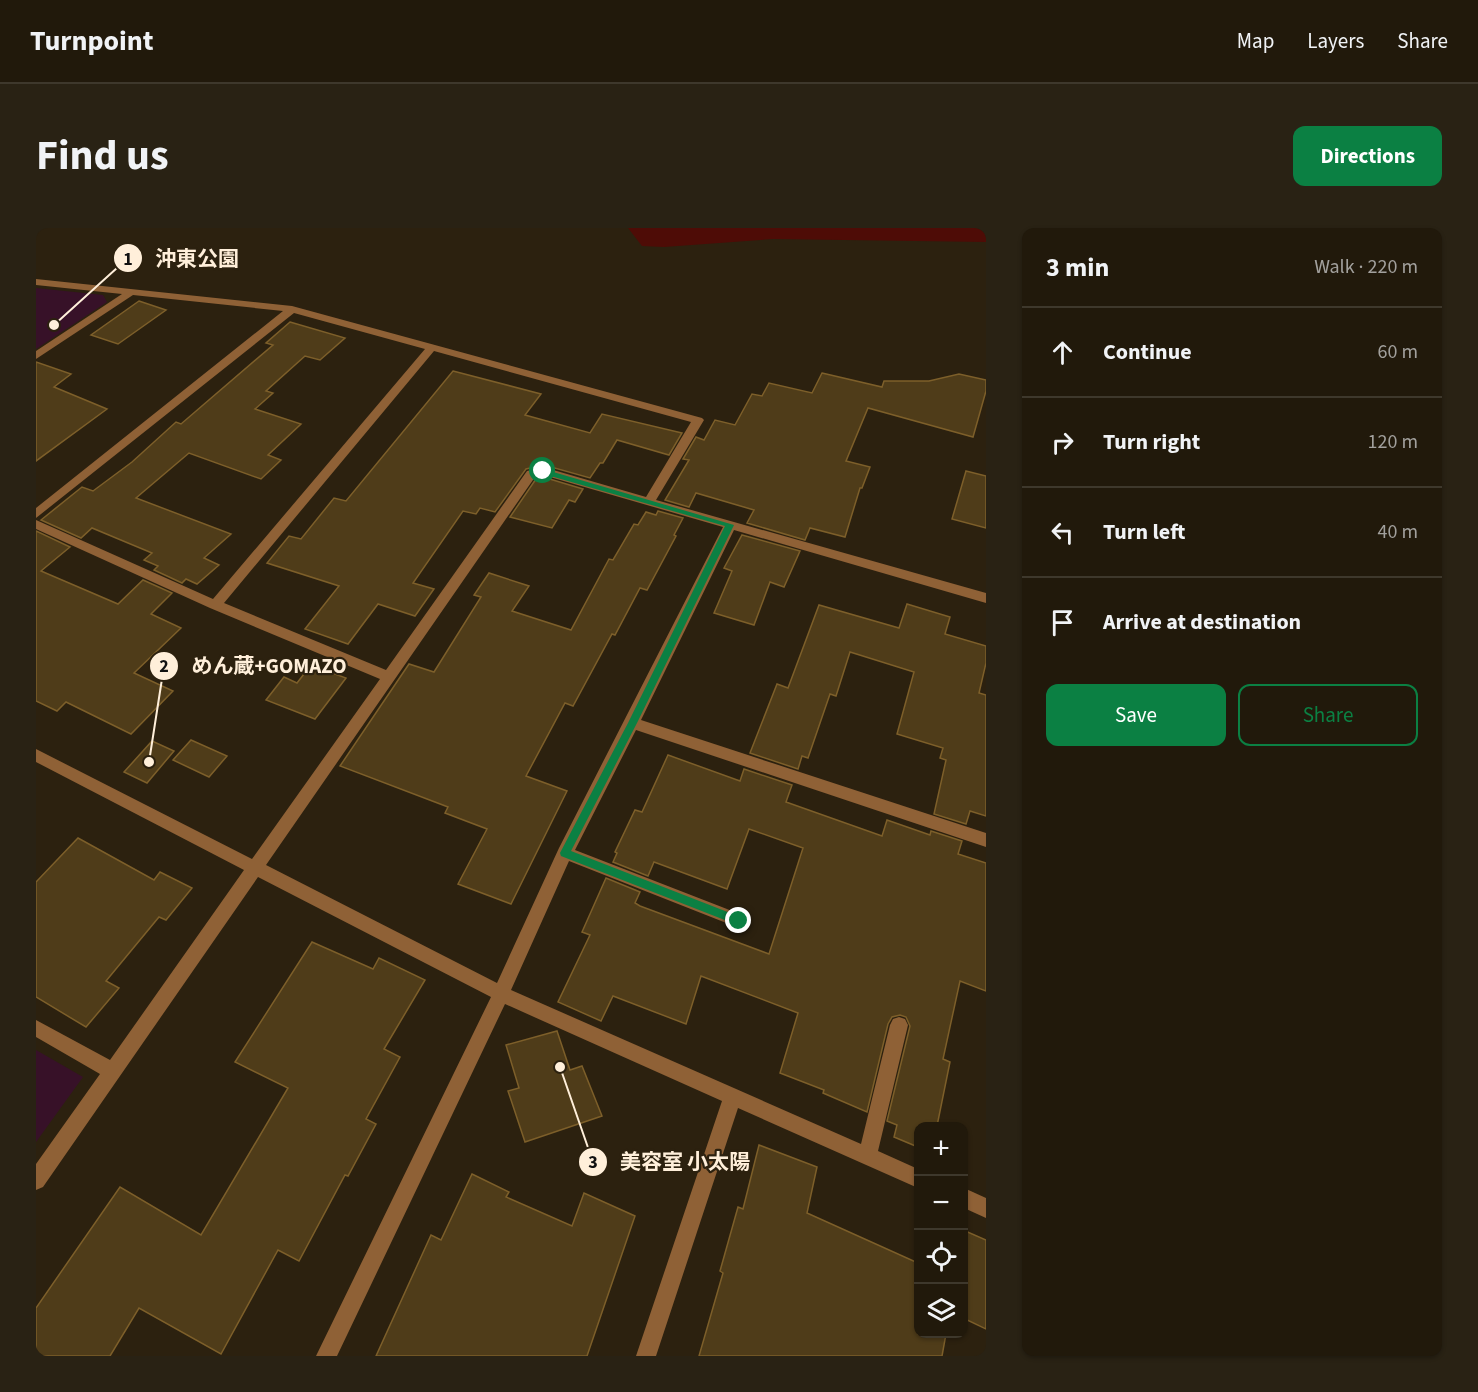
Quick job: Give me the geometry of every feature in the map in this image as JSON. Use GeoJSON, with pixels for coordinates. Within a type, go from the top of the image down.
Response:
{"type":"FeatureCollection","features":[{"type":"Feature","properties":{"kind":"street"},"geometry":{"type":"LineString","coordinates":[[36,282],[292,309],[698,420],[649,502]]}},
{"type":"Feature","properties":{"kind":"street"},"geometry":{"type":"LineString","coordinates":[[36,356],[130,293]]}},
{"type":"Feature","properties":{"kind":"street"},"geometry":{"type":"LineString","coordinates":[[36,514],[292,309]]}},
{"type":"Feature","properties":{"kind":"street"},"geometry":{"type":"LineString","coordinates":[[215,605],[432,348]]}},
{"type":"Feature","properties":{"kind":"street"},"geometry":{"type":"LineString","coordinates":[[36,1180],[531,474],[543,471],[986,598]]}},
{"type":"Feature","properties":{"kind":"street"},"geometry":{"type":"LineString","coordinates":[[36,525],[215,605],[389,677]]}},
{"type":"Feature","properties":{"kind":"street"},"geometry":{"type":"LineString","coordinates":[[326,1356],[501,994],[565,853],[730,525]]}},
{"type":"Feature","properties":{"kind":"street"},"geometry":{"type":"LineString","coordinates":[[632,723],[986,840]]}},
{"type":"Feature","properties":{"kind":"street"},"geometry":{"type":"LineString","coordinates":[[36,755],[501,994],[914,1177]]}},
{"type":"Feature","properties":{"kind":"street"},"geometry":{"type":"LineString","coordinates":[[565,853],[739,921]]}},
{"type":"Feature","properties":{"kind":"street"},"geometry":{"type":"LineString","coordinates":[[867,1156],[899,1025]]}},
{"type":"Feature","properties":{"kind":"street"},"geometry":{"type":"LineString","coordinates":[[36,1028],[111,1070]]}},
{"type":"Feature","properties":{"kind":"street"},"geometry":{"type":"LineString","coordinates":[[646,1356],[732,1098]]}},
{"type":"Feature","properties":{"kind":"street"},"geometry":{"type":"LineString","coordinates":[[968,1200],[986,1208]]}},
{"type":"Feature","properties":{"kind":"shaded area"},"geometry":{"type":"Polygon","coordinates":[[[628,228],[986,228],[986,242],[773,239],[664,247],[642,246],[628,228]]]}},
{"type":"Feature","properties":{"kind":"shaded area"},"geometry":{"type":"Polygon","coordinates":[[[36,288],[103,295],[107,302],[36,349],[36,288]]]}},
{"type":"Feature","properties":{"kind":"shaded area"},"geometry":{"type":"Polygon","coordinates":[[[36,1050],[83,1077],[36,1142],[36,1050]]]}},
{"type":"Feature","properties":{"kind":"building"},"geometry":{"type":"Polygon","coordinates":[[[139,301],[166,310],[118,344],[91,335],[139,301]]]}},
{"type":"Feature","properties":{"kind":"building"},"geometry":{"type":"Polygon","coordinates":[[[290,322],[345,338],[320,360],[305,356],[266,391],[273,393],[255,409],[301,424],[268,455],[281,460],[261,479],[189,453],[136,498],[231,534],[204,558],[219,565],[197,584],[186,579],[182,583],[154,570],[158,566],[144,560],[152,553],[92,528],[81,538],[41,520],[82,487],[93,491],[132,462],[176,422],[181,424],[273,345],[266,343],[290,322]]]}},
{"type":"Feature","properties":{"kind":"building"},"geometry":{"type":"Polygon","coordinates":[[[36,362],[71,374],[54,387],[107,409],[36,461],[36,362]]]}},
{"type":"Feature","properties":{"kind":"building"},"geometry":{"type":"Polygon","coordinates":[[[453,371],[541,394],[525,415],[590,433],[602,414],[682,433],[669,455],[617,440],[603,463],[600,463],[590,478],[544,465],[526,469],[495,512],[480,508],[476,514],[463,511],[413,583],[434,589],[415,616],[378,604],[348,644],[305,629],[339,586],[267,563],[289,536],[301,539],[334,498],[346,501],[453,371]]]}},
{"type":"Feature","properties":{"kind":"building"},"geometry":{"type":"Polygon","coordinates":[[[822,373],[882,387],[884,381],[929,381],[959,374],[986,380],[986,391],[973,437],[868,408],[846,461],[870,467],[862,488],[860,488],[845,537],[810,528],[805,540],[747,523],[754,510],[696,493],[689,507],[665,500],[689,460],[683,459],[696,437],[704,440],[715,420],[735,425],[752,394],[762,396],[769,383],[812,393],[822,373]]]}},
{"type":"Feature","properties":{"kind":"building"},"geometry":{"type":"Polygon","coordinates":[[[966,471],[986,476],[986,528],[952,519],[966,471]]]}},
{"type":"Feature","properties":{"kind":"building"},"geometry":{"type":"Polygon","coordinates":[[[543,477],[583,489],[575,502],[569,500],[552,528],[510,517],[536,479],[543,477]]]}},
{"type":"Feature","properties":{"kind":"building"},"geometry":{"type":"Polygon","coordinates":[[[658,511],[683,518],[674,535],[676,536],[647,590],[640,588],[615,635],[612,634],[573,706],[565,703],[526,776],[567,791],[511,904],[458,884],[487,829],[445,813],[448,807],[340,766],[409,664],[434,672],[481,597],[474,595],[489,573],[529,586],[512,611],[571,630],[609,559],[613,560],[634,524],[638,525],[646,512],[656,515],[658,511]]]}},
{"type":"Feature","properties":{"kind":"building"},"geometry":{"type":"Polygon","coordinates":[[[36,531],[70,547],[41,571],[118,604],[143,580],[172,593],[151,614],[181,628],[134,673],[173,691],[131,734],[66,702],[57,711],[36,701],[36,531]]]}},
{"type":"Feature","properties":{"kind":"building"},"geometry":{"type":"Polygon","coordinates":[[[742,535],[800,551],[784,587],[770,582],[754,625],[714,613],[732,571],[724,568],[742,535]]]}},
{"type":"Feature","properties":{"kind":"building"},"geometry":{"type":"Polygon","coordinates":[[[907,604],[950,617],[945,634],[986,646],[986,663],[979,693],[986,695],[986,816],[970,811],[966,824],[934,814],[946,760],[940,758],[943,748],[897,734],[914,672],[850,652],[836,696],[830,694],[808,758],[802,756],[798,769],[750,753],[777,684],[788,688],[819,605],[899,628],[907,604]]]}},
{"type":"Feature","properties":{"kind":"building"},"geometry":{"type":"Polygon","coordinates":[[[311,665],[346,678],[315,719],[266,700],[284,677],[297,683],[311,665]]]}},
{"type":"Feature","properties":{"kind":"building"},"geometry":{"type":"Polygon","coordinates":[[[191,740],[227,756],[209,777],[173,760],[191,740]]]}},
{"type":"Feature","properties":{"kind":"building"},"geometry":{"type":"Polygon","coordinates":[[[152,741],[174,751],[147,783],[124,772],[152,741]]]}},
{"type":"Feature","properties":{"kind":"building"},"geometry":{"type":"Polygon","coordinates":[[[668,755],[740,781],[744,769],[792,785],[786,802],[882,836],[887,820],[930,835],[931,831],[962,841],[958,854],[986,863],[986,991],[960,981],[943,1059],[950,1062],[938,1122],[914,1122],[914,1145],[894,1137],[897,1125],[887,1121],[910,1026],[906,1017],[900,1015],[892,1017],[888,1024],[867,1112],[823,1093],[824,1090],[780,1073],[798,1013],[701,976],[686,1024],[613,996],[601,1021],[558,1002],[590,935],[582,932],[606,878],[640,892],[635,903],[640,906],[769,954],[803,848],[749,829],[727,889],[654,862],[648,876],[613,862],[617,853],[615,852],[635,810],[642,812],[668,755]]]}},
{"type":"Feature","properties":{"kind":"building"},"geometry":{"type":"Polygon","coordinates":[[[78,838],[154,880],[160,872],[192,888],[166,920],[159,917],[106,981],[119,988],[86,1027],[36,997],[36,882],[78,838]]]}},
{"type":"Feature","properties":{"kind":"building"},"geometry":{"type":"Polygon","coordinates":[[[312,942],[373,969],[379,958],[425,980],[384,1049],[400,1057],[366,1119],[376,1124],[348,1176],[345,1175],[299,1261],[278,1250],[221,1354],[139,1308],[110,1356],[36,1356],[36,1308],[120,1187],[201,1235],[288,1088],[235,1062],[312,942]]]}},
{"type":"Feature","properties":{"kind":"building"},"geometry":{"type":"Polygon","coordinates":[[[557,1031],[570,1070],[582,1066],[602,1116],[525,1142],[508,1091],[519,1088],[506,1045],[557,1031]]]}},
{"type":"Feature","properties":{"kind":"building"},"geometry":{"type":"Polygon","coordinates":[[[759,1145],[817,1167],[807,1213],[914,1261],[914,1338],[945,1338],[942,1356],[699,1356],[723,1273],[720,1271],[738,1207],[743,1209],[759,1145]]]}},
{"type":"Feature","properties":{"kind":"building"},"geometry":{"type":"Polygon","coordinates":[[[472,1174],[509,1192],[506,1197],[572,1226],[584,1193],[635,1216],[587,1356],[376,1356],[431,1235],[441,1240],[472,1174]]]}},
{"type":"Feature","properties":{"kind":"building"},"geometry":{"type":"Polygon","coordinates":[[[968,1232],[986,1240],[986,1329],[968,1320],[968,1232]]]}},
{"type":"Feature","properties":{"kind":"place","name":"沖東公園"},"geometry":{"type":"Point","coordinates":[54,325]}},
{"type":"Feature","properties":{"kind":"place","name":"めん蔵+GOMAZO"},"geometry":{"type":"Point","coordinates":[149,762]}},
{"type":"Feature","properties":{"kind":"place","name":"美容室 小太陽"},"geometry":{"type":"Point","coordinates":[560,1067]}},
{"type":"Feature","properties":{"kind":"route"},"geometry":{"type":"LineString","coordinates":[[543,471],[730,525],[565,853],[739,921]]}}]}
